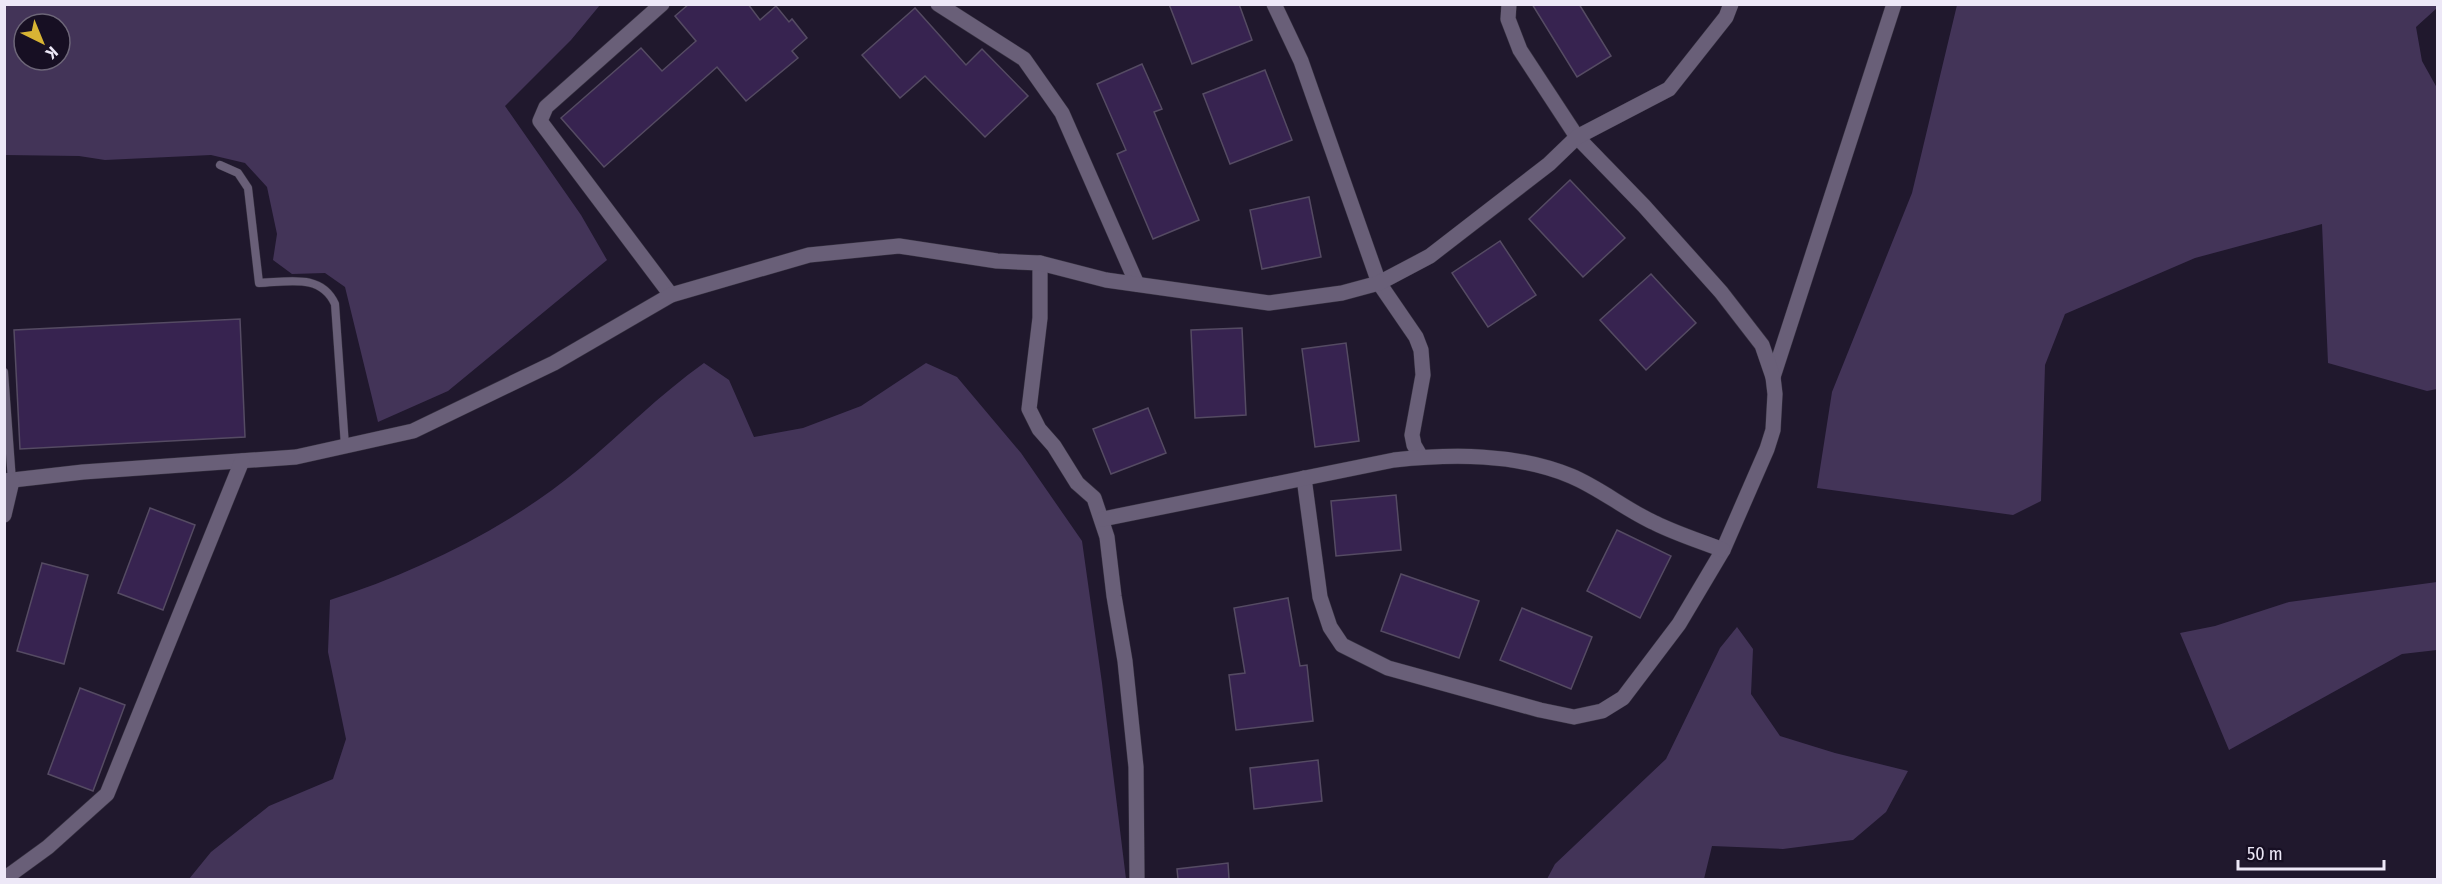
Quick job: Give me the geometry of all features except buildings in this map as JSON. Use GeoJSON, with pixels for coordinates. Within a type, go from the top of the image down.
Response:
{"type":"FeatureCollection","features":[{"type":"Feature","properties":{"kind":"street"},"geometry":{"type":"LineString","coordinates":[[662,4],[546,107],[540,121],[671,295]]}},
{"type":"Feature","properties":{"kind":"street"},"geometry":{"type":"LineString","coordinates":[[938,4],[1024,59],[1062,113],[1137,284]]}},
{"type":"Feature","properties":{"kind":"street"},"geometry":{"type":"LineString","coordinates":[[1274,4],[1301,60],[1379,283],[1416,338],[1421,350],[1423,375],[1412,435],[1414,445],[1421,457]]}},
{"type":"Feature","properties":{"kind":"street"},"geometry":{"type":"LineString","coordinates":[[1304,478],[1320,597],[1330,627],[1342,645],[1388,668],[1540,710],[1574,717],[1602,711],[1623,698],[1679,624],[1723,550],[1770,439],[1775,411],[1773,377],[1762,345],[1721,292],[1577,137],[1520,50],[1508,19],[1509,4]]}},
{"type":"Feature","properties":{"kind":"street"},"geometry":{"type":"LineString","coordinates":[[4,515],[8,481],[83,472],[296,457],[413,431],[554,363],[671,295],[810,255],[899,246],[997,261],[1040,262],[1106,280],[1269,303],[1342,293],[1379,283],[1430,256],[1549,164],[1577,137],[1669,89],[1726,16],[1731,4]]}},
{"type":"Feature","properties":{"kind":"street"},"geometry":{"type":"LineString","coordinates":[[1773,377],[1894,4]]}},
{"type":"Feature","properties":{"kind":"street"},"geometry":{"type":"LineString","coordinates":[[1040,262],[1040,318],[1029,409],[1039,429],[1054,446],[1077,483],[1094,498],[1103,519],[1125,661],[1136,767],[1137,879]]}},
{"type":"Feature","properties":{"kind":"street"},"geometry":{"type":"LineString","coordinates":[[1103,519],[1421,457],[1478,457],[1509,460],[1571,476],[1654,523],[1723,550]]}},
{"type":"Feature","properties":{"kind":"street"},"geometry":{"type":"LineString","coordinates":[[4,879],[48,847],[107,794],[242,461]]}},
{"type":"Feature","properties":{"kind":"lane"},"geometry":{"type":"LineString","coordinates":[[220,165],[238,173],[248,188],[260,283],[308,280],[327,291],[335,304],[345,446]]}},
{"type":"Feature","properties":{"kind":"lane"},"geometry":{"type":"LineString","coordinates":[[4,372],[8,481]]}},
{"type":"Feature","properties":{"kind":"shaded area"},"geometry":{"type":"Polygon","coordinates":[[[4,5],[600,5],[571,40],[505,106],[581,215],[607,260],[448,391],[378,422],[345,287],[325,273],[292,274],[273,260],[277,234],[267,187],[245,163],[211,155],[105,160],[79,156],[5,155],[4,5]]]}},
{"type":"Feature","properties":{"kind":"shaded area"},"geometry":{"type":"Polygon","coordinates":[[[1957,5],[2437,5],[2437,8],[2416,27],[2422,61],[2437,88],[2437,389],[2427,391],[2328,363],[2322,224],[2195,258],[2065,314],[2045,365],[2041,501],[2013,515],[1817,488],[1832,392],[1912,193],[1957,5]]]}},
{"type":"Feature","properties":{"kind":"shaded area"},"geometry":{"type":"Polygon","coordinates":[[[704,363],[729,380],[754,437],[803,428],[861,406],[926,363],[957,377],[1021,453],[1082,541],[1126,879],[189,879],[211,852],[269,806],[333,779],[346,739],[328,652],[330,600],[428,562],[492,529],[522,510],[579,469],[656,401],[704,363]]]}},
{"type":"Feature","properties":{"kind":"shaded area"},"geometry":{"type":"Polygon","coordinates":[[[2437,582],[2437,650],[2402,654],[2229,750],[2180,633],[2215,626],[2289,602],[2437,582]]]}},
{"type":"Feature","properties":{"kind":"shaded area"},"geometry":{"type":"Polygon","coordinates":[[[1737,627],[1753,649],[1751,694],[1780,736],[1835,753],[1908,771],[1886,812],[1853,840],[1783,849],[1712,846],[1704,879],[1547,879],[1555,864],[1666,759],[1720,648],[1737,627]]]}}]}
